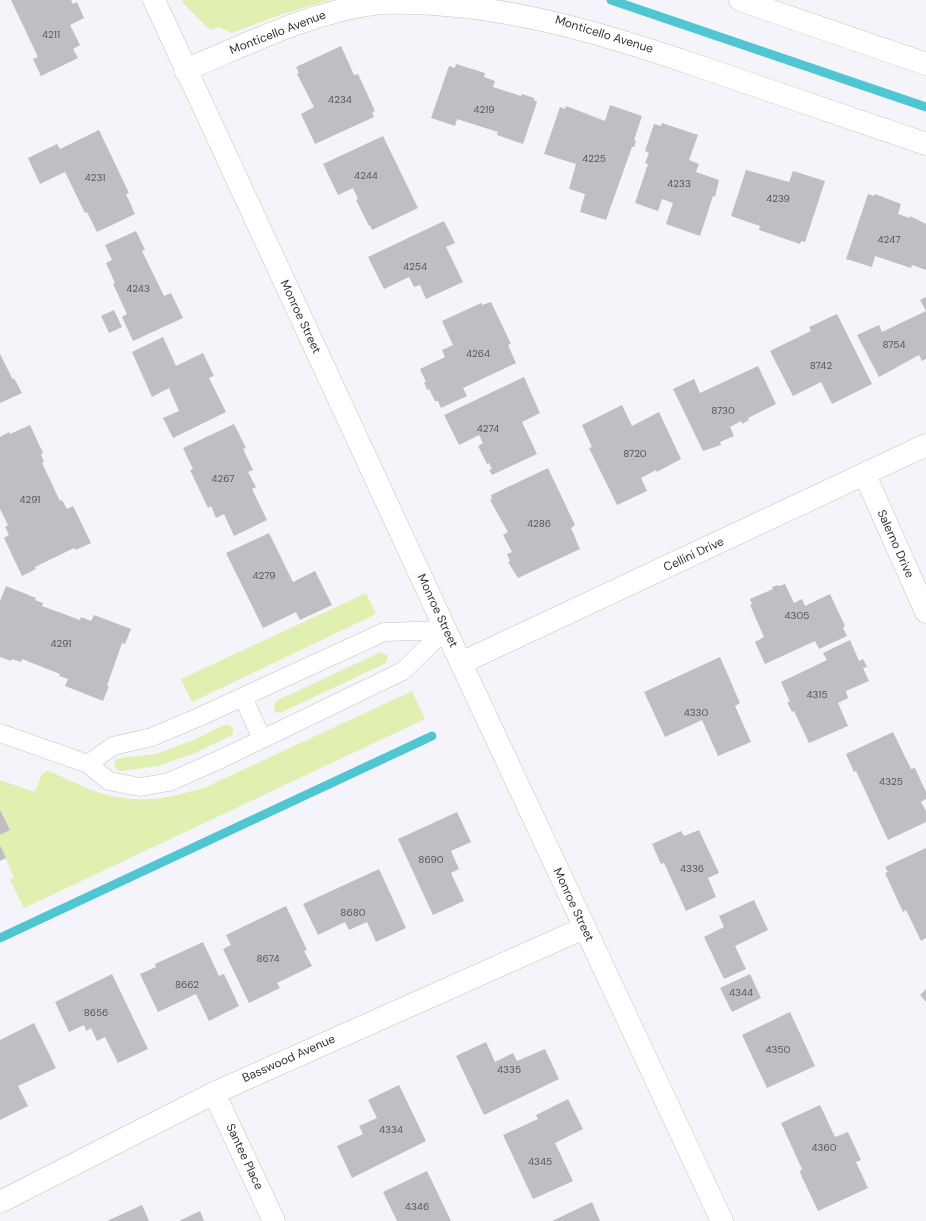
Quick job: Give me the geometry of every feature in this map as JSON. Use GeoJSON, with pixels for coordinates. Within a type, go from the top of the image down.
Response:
{"type":"FeatureCollection","features":[{"type":"Feature","properties":{"kind":"street","name":"Monroe Street"},"geometry":{"type":"LineString","coordinates":[[154,0],[185,70],[445,630],[722,1221]]}},
{"type":"Feature","properties":{"kind":"street","name":"Monticello Avenue"},"geometry":{"type":"LineString","coordinates":[[185,70],[322,14],[379,3],[439,0],[507,8],[583,26],[926,144]]}},
{"type":"Feature","properties":{"kind":"street"},"geometry":{"type":"LineString","coordinates":[[740,0],[926,64]]}},
{"type":"Feature","properties":{"kind":"street","name":"Cellini Drive"},"geometry":{"type":"LineString","coordinates":[[461,663],[865,475],[926,445]]}},
{"type":"Feature","properties":{"kind":"street","name":"Salerno Drive"},"geometry":{"type":"LineString","coordinates":[[865,475],[926,612]]}},
{"type":"Feature","properties":{"kind":"street","name":"Basswood Avenue"},"geometry":{"type":"LineString","coordinates":[[0,1202],[214,1093],[584,928]]}},
{"type":"Feature","properties":{"kind":"street","name":"Santee Place"},"geometry":{"type":"LineString","coordinates":[[214,1093],[274,1221]]}},
{"type":"Feature","properties":{"kind":"lane"},"geometry":{"type":"LineString","coordinates":[[88,764],[113,746],[152,737],[384,632],[445,630]]}},
{"type":"Feature","properties":{"kind":"lane"},"geometry":{"type":"LineString","coordinates":[[0,732],[88,764],[109,781],[140,787],[169,782],[403,671],[445,630]]}},
{"type":"Feature","properties":{"kind":"lane"},"geometry":{"type":"LineString","coordinates":[[243,697],[262,739]]}},
{"type":"Feature","properties":{"kind":"green space"},"geometry":{"type":"Polygon","coordinates":[[[182,0],[330,0],[282,14],[232,33],[219,27],[210,30],[183,3],[182,0]]]}},
{"type":"Feature","properties":{"kind":"green space"},"geometry":{"type":"Polygon","coordinates":[[[366,593],[376,614],[192,702],[181,679],[366,593]]]}},
{"type":"Feature","properties":{"kind":"green space"},"geometry":{"type":"Polygon","coordinates":[[[381,652],[388,656],[386,663],[282,712],[277,713],[274,709],[276,701],[381,652]]]}},
{"type":"Feature","properties":{"kind":"green space"},"geometry":{"type":"Polygon","coordinates":[[[412,691],[425,719],[24,908],[10,880],[14,878],[0,845],[0,835],[9,830],[0,810],[0,780],[35,792],[42,774],[48,771],[96,792],[117,797],[131,799],[155,799],[180,795],[206,787],[412,691]]]}},
{"type":"Feature","properties":{"kind":"green space"},"geometry":{"type":"Polygon","coordinates":[[[225,725],[229,725],[233,728],[233,733],[230,736],[195,753],[158,766],[121,771],[116,769],[114,764],[116,759],[156,754],[191,741],[225,725]]]}},
{"type":"Feature","properties":{"kind":"building"},"geometry":{"type":"Polygon","coordinates":[[[11,0],[71,0],[73,4],[77,2],[84,18],[70,25],[80,45],[73,49],[78,58],[41,76],[33,59],[38,57],[11,0]]]}},
{"type":"Feature","properties":{"kind":"building"},"geometry":{"type":"Polygon","coordinates":[[[341,46],[354,75],[358,74],[375,111],[372,112],[374,117],[315,144],[301,114],[314,107],[297,74],[299,73],[296,67],[341,46]]]}},
{"type":"Feature","properties":{"kind":"building"},"geometry":{"type":"Polygon","coordinates":[[[456,64],[485,73],[484,77],[495,81],[493,87],[521,96],[522,94],[534,98],[537,102],[523,144],[497,135],[498,132],[457,119],[455,126],[431,118],[449,66],[455,68],[456,64]]]}},
{"type":"Feature","properties":{"kind":"building"},"geometry":{"type":"Polygon","coordinates":[[[610,105],[642,116],[634,140],[636,141],[634,147],[632,147],[606,220],[580,212],[585,194],[569,189],[576,164],[544,154],[560,107],[565,109],[566,106],[605,121],[610,105]]]}},
{"type":"Feature","properties":{"kind":"building"},"geometry":{"type":"Polygon","coordinates":[[[662,123],[698,135],[689,160],[699,164],[696,172],[719,180],[715,197],[713,196],[700,236],[666,224],[673,203],[662,199],[658,211],[635,203],[648,164],[645,163],[649,153],[645,151],[654,124],[661,126],[662,123]]]}},
{"type":"Feature","properties":{"kind":"building"},"geometry":{"type":"Polygon","coordinates":[[[99,130],[129,193],[126,194],[135,214],[97,232],[87,212],[85,213],[65,172],[40,184],[28,158],[57,144],[60,149],[99,130]]]}},
{"type":"Feature","properties":{"kind":"building"},"geometry":{"type":"Polygon","coordinates":[[[383,136],[418,208],[372,230],[356,200],[358,199],[353,188],[338,195],[323,164],[383,136]]]}},
{"type":"Feature","properties":{"kind":"building"},"geometry":{"type":"Polygon","coordinates":[[[746,170],[789,182],[793,171],[825,181],[805,242],[801,241],[800,244],[759,230],[760,226],[731,216],[746,170]]]}},
{"type":"Feature","properties":{"kind":"building"},"geometry":{"type":"Polygon","coordinates":[[[868,194],[874,196],[875,194],[901,204],[898,214],[910,218],[910,216],[926,224],[926,270],[912,265],[911,268],[875,256],[872,267],[846,259],[868,194]]]}},
{"type":"Feature","properties":{"kind":"building"},"geometry":{"type":"Polygon","coordinates":[[[444,221],[455,243],[446,247],[463,282],[426,299],[420,285],[414,287],[409,277],[384,289],[368,257],[444,221]]]}},
{"type":"Feature","properties":{"kind":"building"},"geometry":{"type":"Polygon","coordinates":[[[136,231],[145,250],[142,251],[164,296],[171,293],[183,318],[133,341],[122,317],[127,314],[113,284],[115,283],[106,263],[112,260],[105,245],[136,231]]]}},
{"type":"Feature","properties":{"kind":"building"},"geometry":{"type":"Polygon","coordinates":[[[926,297],[926,311],[920,300],[926,297]]]}},
{"type":"Feature","properties":{"kind":"building"},"geometry":{"type":"Polygon","coordinates":[[[491,302],[511,344],[508,345],[516,363],[463,388],[467,396],[441,408],[438,401],[435,401],[429,389],[427,390],[424,382],[426,382],[420,369],[445,357],[442,350],[453,345],[442,321],[481,303],[482,305],[491,302]]]}},
{"type":"Feature","properties":{"kind":"building"},"geometry":{"type":"Polygon","coordinates":[[[114,310],[122,327],[109,333],[101,316],[114,310]]]}},
{"type":"Feature","properties":{"kind":"building"},"geometry":{"type":"Polygon","coordinates":[[[926,311],[926,359],[922,361],[919,355],[879,377],[857,335],[879,325],[882,332],[926,311]]]}},
{"type":"Feature","properties":{"kind":"building"},"geometry":{"type":"Polygon","coordinates":[[[837,314],[872,384],[832,404],[821,382],[793,396],[770,351],[811,331],[809,327],[837,314]]]}},
{"type":"Feature","properties":{"kind":"building"},"geometry":{"type":"Polygon","coordinates":[[[163,337],[176,366],[203,353],[214,376],[209,378],[226,412],[173,438],[163,418],[179,411],[169,388],[152,397],[132,352],[163,337]]]}},
{"type":"Feature","properties":{"kind":"building"},"geometry":{"type":"Polygon","coordinates":[[[0,354],[13,380],[14,378],[22,393],[0,403],[0,354]]]}},
{"type":"Feature","properties":{"kind":"building"},"geometry":{"type":"Polygon","coordinates":[[[758,366],[776,404],[748,418],[749,420],[742,424],[741,421],[730,427],[734,436],[720,442],[721,445],[703,451],[673,389],[694,379],[700,393],[758,366]]]}},
{"type":"Feature","properties":{"kind":"building"},"geometry":{"type":"Polygon","coordinates":[[[524,377],[540,413],[522,422],[537,454],[492,475],[489,470],[492,469],[489,463],[487,464],[478,446],[483,443],[479,435],[459,445],[444,415],[524,377]]]}},
{"type":"Feature","properties":{"kind":"building"},"geometry":{"type":"Polygon","coordinates":[[[622,405],[632,426],[659,412],[681,459],[657,472],[656,470],[641,478],[647,491],[617,505],[589,448],[592,447],[582,425],[622,405]]]}},
{"type":"Feature","properties":{"kind":"building"},"geometry":{"type":"Polygon","coordinates":[[[234,424],[246,448],[243,449],[253,470],[248,472],[256,487],[252,489],[267,520],[234,536],[224,514],[216,518],[211,506],[208,508],[190,470],[193,469],[183,448],[234,424]]]}},
{"type":"Feature","properties":{"kind":"building"},"geometry":{"type":"Polygon","coordinates":[[[30,425],[43,453],[41,454],[44,462],[42,463],[60,501],[62,500],[67,509],[73,506],[91,543],[76,550],[74,548],[35,567],[36,569],[22,576],[4,538],[9,535],[5,527],[8,525],[0,509],[0,437],[9,432],[10,434],[30,425]]]}},
{"type":"Feature","properties":{"kind":"building"},"geometry":{"type":"Polygon","coordinates":[[[548,468],[575,525],[571,528],[580,549],[518,578],[508,562],[510,561],[507,554],[512,552],[503,535],[508,532],[490,500],[492,499],[491,495],[548,468]]]}},
{"type":"Feature","properties":{"kind":"building"},"geometry":{"type":"Polygon","coordinates":[[[269,533],[293,582],[315,571],[332,605],[300,620],[296,612],[263,628],[226,553],[269,533]]]}},
{"type":"Feature","properties":{"kind":"building"},"geometry":{"type":"Polygon","coordinates":[[[785,584],[794,603],[802,599],[805,606],[830,594],[845,626],[843,628],[847,636],[819,649],[815,641],[765,664],[755,642],[764,637],[750,605],[752,604],[750,599],[773,589],[772,587],[785,584]]]}},
{"type":"Feature","properties":{"kind":"building"},"geometry":{"type":"Polygon","coordinates":[[[6,586],[36,598],[35,600],[43,603],[42,606],[80,620],[81,617],[91,621],[94,615],[131,629],[125,644],[122,643],[103,701],[65,686],[68,679],[59,676],[60,674],[22,659],[21,662],[12,659],[11,661],[0,657],[0,601],[6,586]]]}},
{"type":"Feature","properties":{"kind":"building"},"geometry":{"type":"Polygon","coordinates":[[[850,640],[859,661],[863,659],[867,667],[863,668],[869,681],[846,691],[848,698],[838,703],[848,726],[809,743],[794,711],[792,712],[787,702],[790,702],[781,682],[827,660],[823,653],[850,640]]]}},
{"type":"Feature","properties":{"kind":"building"},"geometry":{"type":"Polygon","coordinates":[[[720,657],[740,703],[735,706],[751,742],[718,756],[702,720],[665,737],[644,692],[720,657]]]}},
{"type":"Feature","properties":{"kind":"building"},"geometry":{"type":"Polygon","coordinates":[[[893,732],[911,769],[915,768],[926,792],[926,799],[921,802],[926,811],[926,822],[888,840],[856,771],[854,772],[846,754],[893,732]]]}},
{"type":"Feature","properties":{"kind":"building"},"geometry":{"type":"Polygon","coordinates":[[[0,810],[10,830],[0,835],[0,810]]]}},
{"type":"Feature","properties":{"kind":"building"},"geometry":{"type":"Polygon","coordinates":[[[457,812],[471,842],[451,851],[459,869],[451,873],[464,901],[433,915],[398,839],[457,812]]]}},
{"type":"Feature","properties":{"kind":"building"},"geometry":{"type":"Polygon","coordinates":[[[699,830],[719,873],[708,878],[716,897],[686,911],[664,863],[661,864],[652,844],[681,831],[684,836],[699,830]]]}},
{"type":"Feature","properties":{"kind":"building"},"geometry":{"type":"Polygon","coordinates":[[[0,845],[6,858],[0,861],[0,845]]]}},
{"type":"Feature","properties":{"kind":"building"},"geometry":{"type":"Polygon","coordinates":[[[926,848],[926,938],[921,941],[906,910],[903,912],[885,873],[888,872],[885,867],[926,848]]]}},
{"type":"Feature","properties":{"kind":"building"},"geometry":{"type":"Polygon","coordinates":[[[379,869],[406,928],[376,942],[367,922],[349,930],[345,922],[318,935],[303,904],[379,869]]]}},
{"type":"Feature","properties":{"kind":"building"},"geometry":{"type":"Polygon","coordinates":[[[754,900],[768,930],[735,946],[746,969],[724,979],[704,937],[724,927],[719,916],[754,900]]]}},
{"type":"Feature","properties":{"kind":"building"},"geometry":{"type":"Polygon","coordinates":[[[286,906],[307,950],[304,951],[312,966],[277,983],[280,988],[249,1003],[223,949],[231,945],[226,935],[286,906]]]}},
{"type":"Feature","properties":{"kind":"building"},"geometry":{"type":"Polygon","coordinates":[[[203,942],[219,976],[224,974],[239,1006],[209,1021],[196,994],[158,1012],[140,974],[156,967],[155,964],[203,942]]]}},
{"type":"Feature","properties":{"kind":"building"},"geometry":{"type":"Polygon","coordinates":[[[112,974],[148,1049],[118,1063],[105,1037],[97,1041],[91,1028],[86,1031],[84,1025],[69,1032],[55,1002],[112,974]]]}},
{"type":"Feature","properties":{"kind":"building"},"geometry":{"type":"Polygon","coordinates":[[[750,974],[761,998],[732,1012],[720,988],[750,974]]]}},
{"type":"Feature","properties":{"kind":"building"},"geometry":{"type":"Polygon","coordinates":[[[926,989],[926,1002],[920,995],[926,989]]]}},
{"type":"Feature","properties":{"kind":"building"},"geometry":{"type":"Polygon","coordinates":[[[790,1012],[815,1066],[767,1088],[742,1035],[790,1012]]]}},
{"type":"Feature","properties":{"kind":"building"},"geometry":{"type":"Polygon","coordinates":[[[34,1023],[56,1068],[18,1086],[28,1106],[0,1120],[0,1040],[34,1023]]]}},
{"type":"Feature","properties":{"kind":"building"},"geometry":{"type":"Polygon","coordinates":[[[486,1042],[495,1062],[513,1053],[517,1061],[545,1049],[559,1079],[484,1115],[456,1056],[486,1042]]]}},
{"type":"Feature","properties":{"kind":"building"},"geometry":{"type":"Polygon","coordinates":[[[399,1085],[426,1141],[352,1178],[337,1146],[363,1134],[359,1126],[377,1118],[368,1100],[399,1085]]]}},
{"type":"Feature","properties":{"kind":"building"},"geometry":{"type":"Polygon","coordinates":[[[568,1099],[583,1129],[555,1143],[573,1181],[533,1199],[503,1135],[538,1119],[536,1115],[568,1099]]]}},
{"type":"Feature","properties":{"kind":"building"},"geometry":{"type":"Polygon","coordinates":[[[820,1105],[835,1137],[848,1132],[861,1160],[856,1162],[868,1188],[818,1211],[801,1175],[800,1171],[802,1169],[781,1123],[820,1105]]]}},
{"type":"Feature","properties":{"kind":"building"},"geometry":{"type":"Polygon","coordinates":[[[427,1171],[451,1221],[397,1221],[383,1192],[427,1171]]]}},
{"type":"Feature","properties":{"kind":"building"},"geometry":{"type":"Polygon","coordinates":[[[592,1202],[600,1221],[552,1221],[592,1202]]]}},
{"type":"Feature","properties":{"kind":"building"},"geometry":{"type":"Polygon","coordinates":[[[142,1205],[149,1221],[107,1221],[142,1205]]]}},
{"type":"Feature","properties":{"kind":"building"},"geometry":{"type":"Polygon","coordinates":[[[200,1211],[204,1221],[179,1221],[200,1211]]]}},
{"type":"Feature","properties":{"kind":"waterway"},"geometry":{"type":"LineString","coordinates":[[611,0],[926,107]]}},
{"type":"Feature","properties":{"kind":"waterway"},"geometry":{"type":"LineString","coordinates":[[0,938],[432,736]]}}]}
